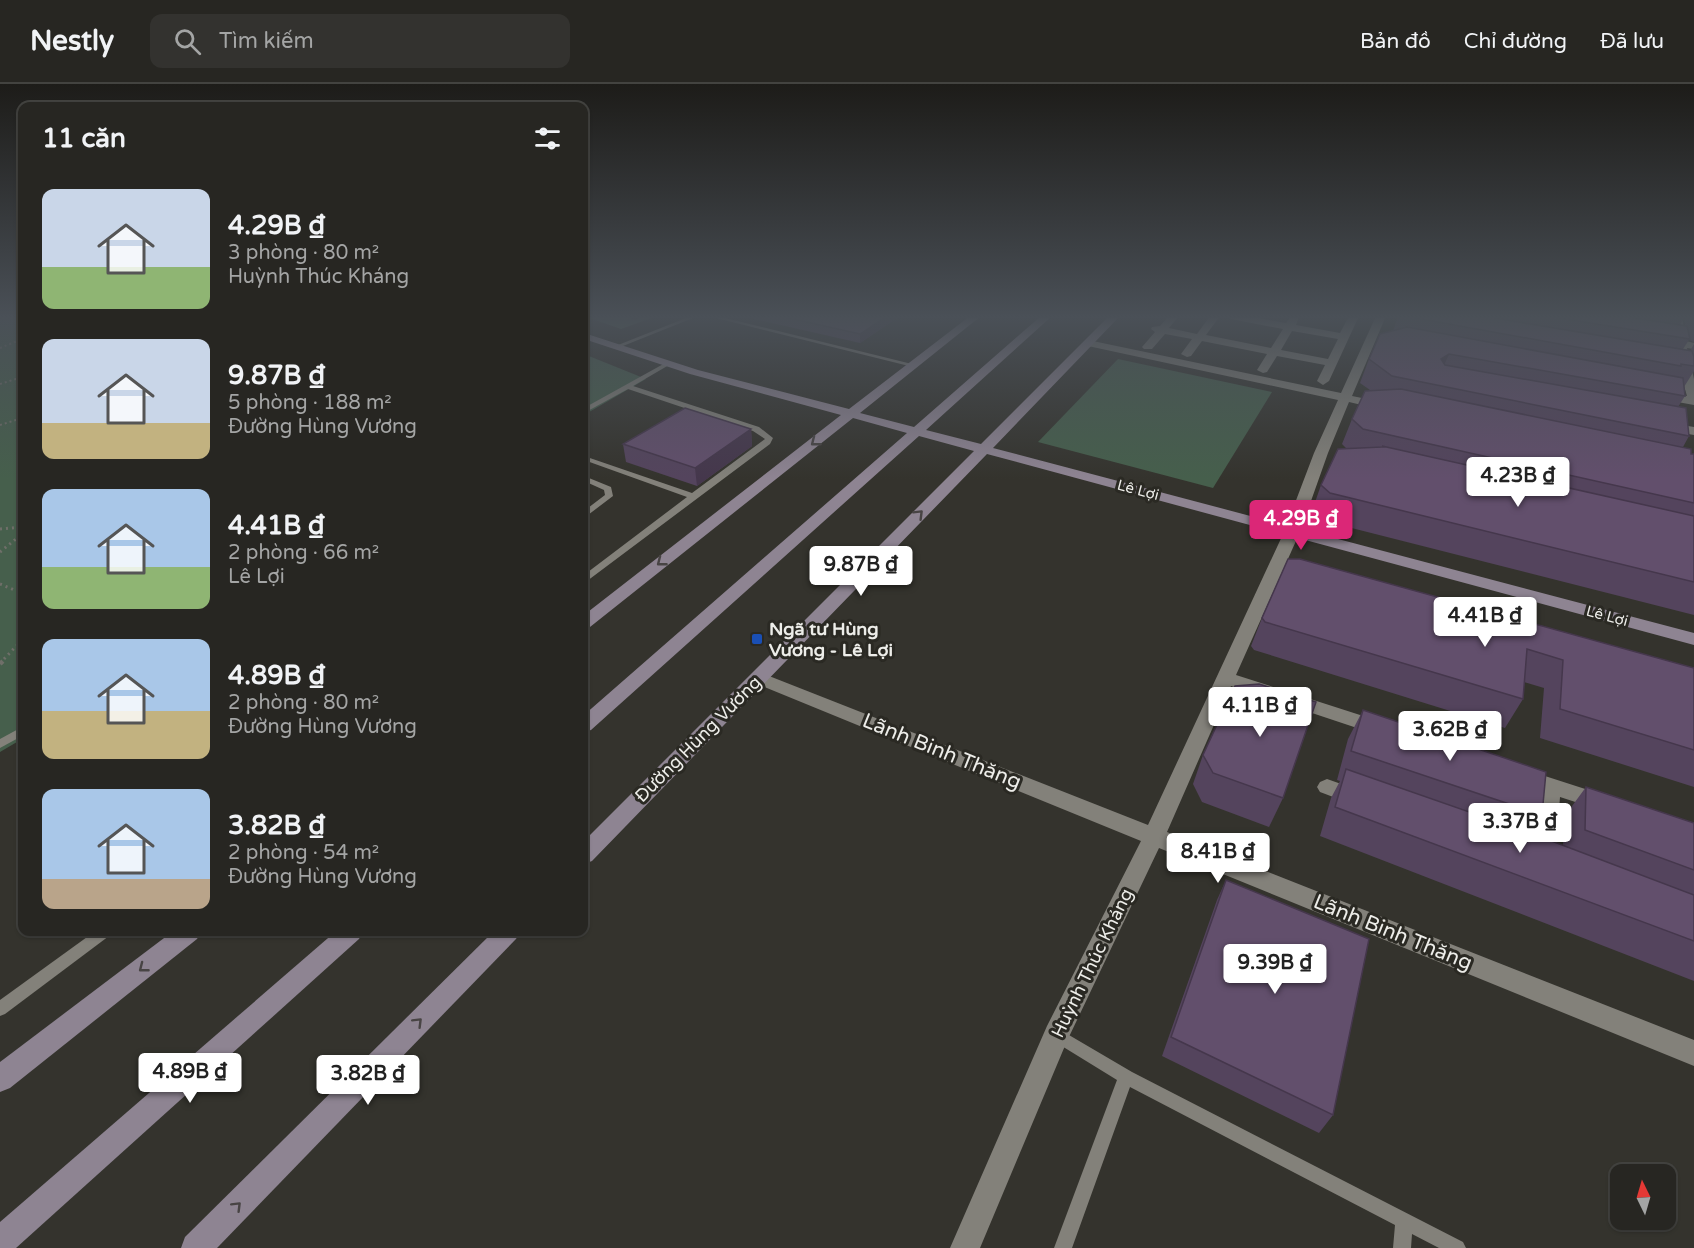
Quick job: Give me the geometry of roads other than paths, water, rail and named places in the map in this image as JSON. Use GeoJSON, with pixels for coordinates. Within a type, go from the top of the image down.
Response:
{"type":"FeatureCollection","features":[{"type":"Feature","properties":{"kind":"main road","name":"Lê Lợi"},"geometry":{"type":"LineString","coordinates":[[689,370],[1694,639]]}},
{"type":"Feature","properties":{"kind":"main road"},"geometry":{"type":"LineString","coordinates":[[588,620],[906,370]]}},
{"type":"Feature","properties":{"kind":"main road"},"geometry":{"type":"LineString","coordinates":[[588,721],[985,370]]}},
{"type":"Feature","properties":{"kind":"main road","name":"Đường Hùng Vương"},"geometry":{"type":"LineString","coordinates":[[588,851],[1061,370]]}},
{"type":"Feature","properties":{"kind":"main road"},"geometry":{"type":"LineString","coordinates":[[0,1080],[184,936]]}},
{"type":"Feature","properties":{"kind":"main road"},"geometry":{"type":"LineString","coordinates":[[0,1242],[346,936]]}},
{"type":"Feature","properties":{"kind":"main road"},"geometry":{"type":"LineString","coordinates":[[196,1248],[504,936]]}},
{"type":"Feature","properties":{"kind":"street"},"geometry":{"type":"LineString","coordinates":[[1216,370],[1392,408]]}},
{"type":"Feature","properties":{"kind":"street"},"geometry":{"type":"LineString","coordinates":[[1323,381],[1328,370]]}},
{"type":"Feature","properties":{"kind":"street","name":"Huỳnh Thúc Kháng"},"geometry":{"type":"LineString","coordinates":[[965,1248],[1056,1035],[1154,836],[1292,532],[1327,454],[1345,398],[1360,370]]}},
{"type":"Feature","properties":{"kind":"street"},"geometry":{"type":"LineString","coordinates":[[1681,370],[1694,399]]}},
{"type":"Feature","properties":{"kind":"street"},"geometry":{"type":"LineString","coordinates":[[1650,392],[1694,399]]}},
{"type":"Feature","properties":{"kind":"street"},"geometry":{"type":"LineString","coordinates":[[1650,423],[1694,431]]}},
{"type":"Feature","properties":{"kind":"street","name":"Lãnh Binh Thăng"},"geometry":{"type":"LineString","coordinates":[[758,678],[1694,1053]]}},
{"type":"Feature","properties":{"kind":"street"},"geometry":{"type":"LineString","coordinates":[[1226,678],[1394,734]]}},
{"type":"Feature","properties":{"kind":"street"},"geometry":{"type":"LineString","coordinates":[[1506,771],[1617,808]]}},
{"type":"Feature","properties":{"kind":"street"},"geometry":{"type":"LineString","coordinates":[[1544,864],[1551,786]]}},
{"type":"Feature","properties":{"kind":"street"},"geometry":{"type":"LineString","coordinates":[[1327,787],[1382,806]]}},
{"type":"Feature","properties":{"kind":"street"},"geometry":{"type":"LineString","coordinates":[[1522,856],[1565,872]]}},
{"type":"Feature","properties":{"kind":"lane"},"geometry":{"type":"LineString","coordinates":[[588,409],[655,370]]}},
{"type":"Feature","properties":{"kind":"lane"},"geometry":{"type":"LineString","coordinates":[[588,576],[767,442],[769,438],[756,429],[627,386]]}},
{"type":"Feature","properties":{"kind":"lane"},"geometry":{"type":"LineString","coordinates":[[588,459],[693,496]]}},
{"type":"Feature","properties":{"kind":"lane"},"geometry":{"type":"LineString","coordinates":[[588,480],[608,489],[609,496],[588,512]]}},
{"type":"Feature","properties":{"kind":"lane"},"geometry":{"type":"LineString","coordinates":[[0,744],[18,733]]}},
{"type":"Feature","properties":{"kind":"lane"},"geometry":{"type":"LineString","coordinates":[[0,1008],[99,936]]}},
{"type":"Feature","properties":{"kind":"lane"},"geometry":{"type":"LineString","coordinates":[[1056,1035],[1126,1077],[1457,1248]]}},
{"type":"Feature","properties":{"kind":"lane"},"geometry":{"type":"LineString","coordinates":[[1063,1248],[1126,1077]]}},
{"type":"Feature","properties":{"kind":"lane"},"geometry":{"type":"LineString","coordinates":[[1402,1248],[1404,1222]]}},
{"type":"Feature","properties":{"kind":"place","name":"Ngã tư Hùng Vương - Lê Lợi"},"geometry":{"type":"Point","coordinates":[757,639]}}]}
